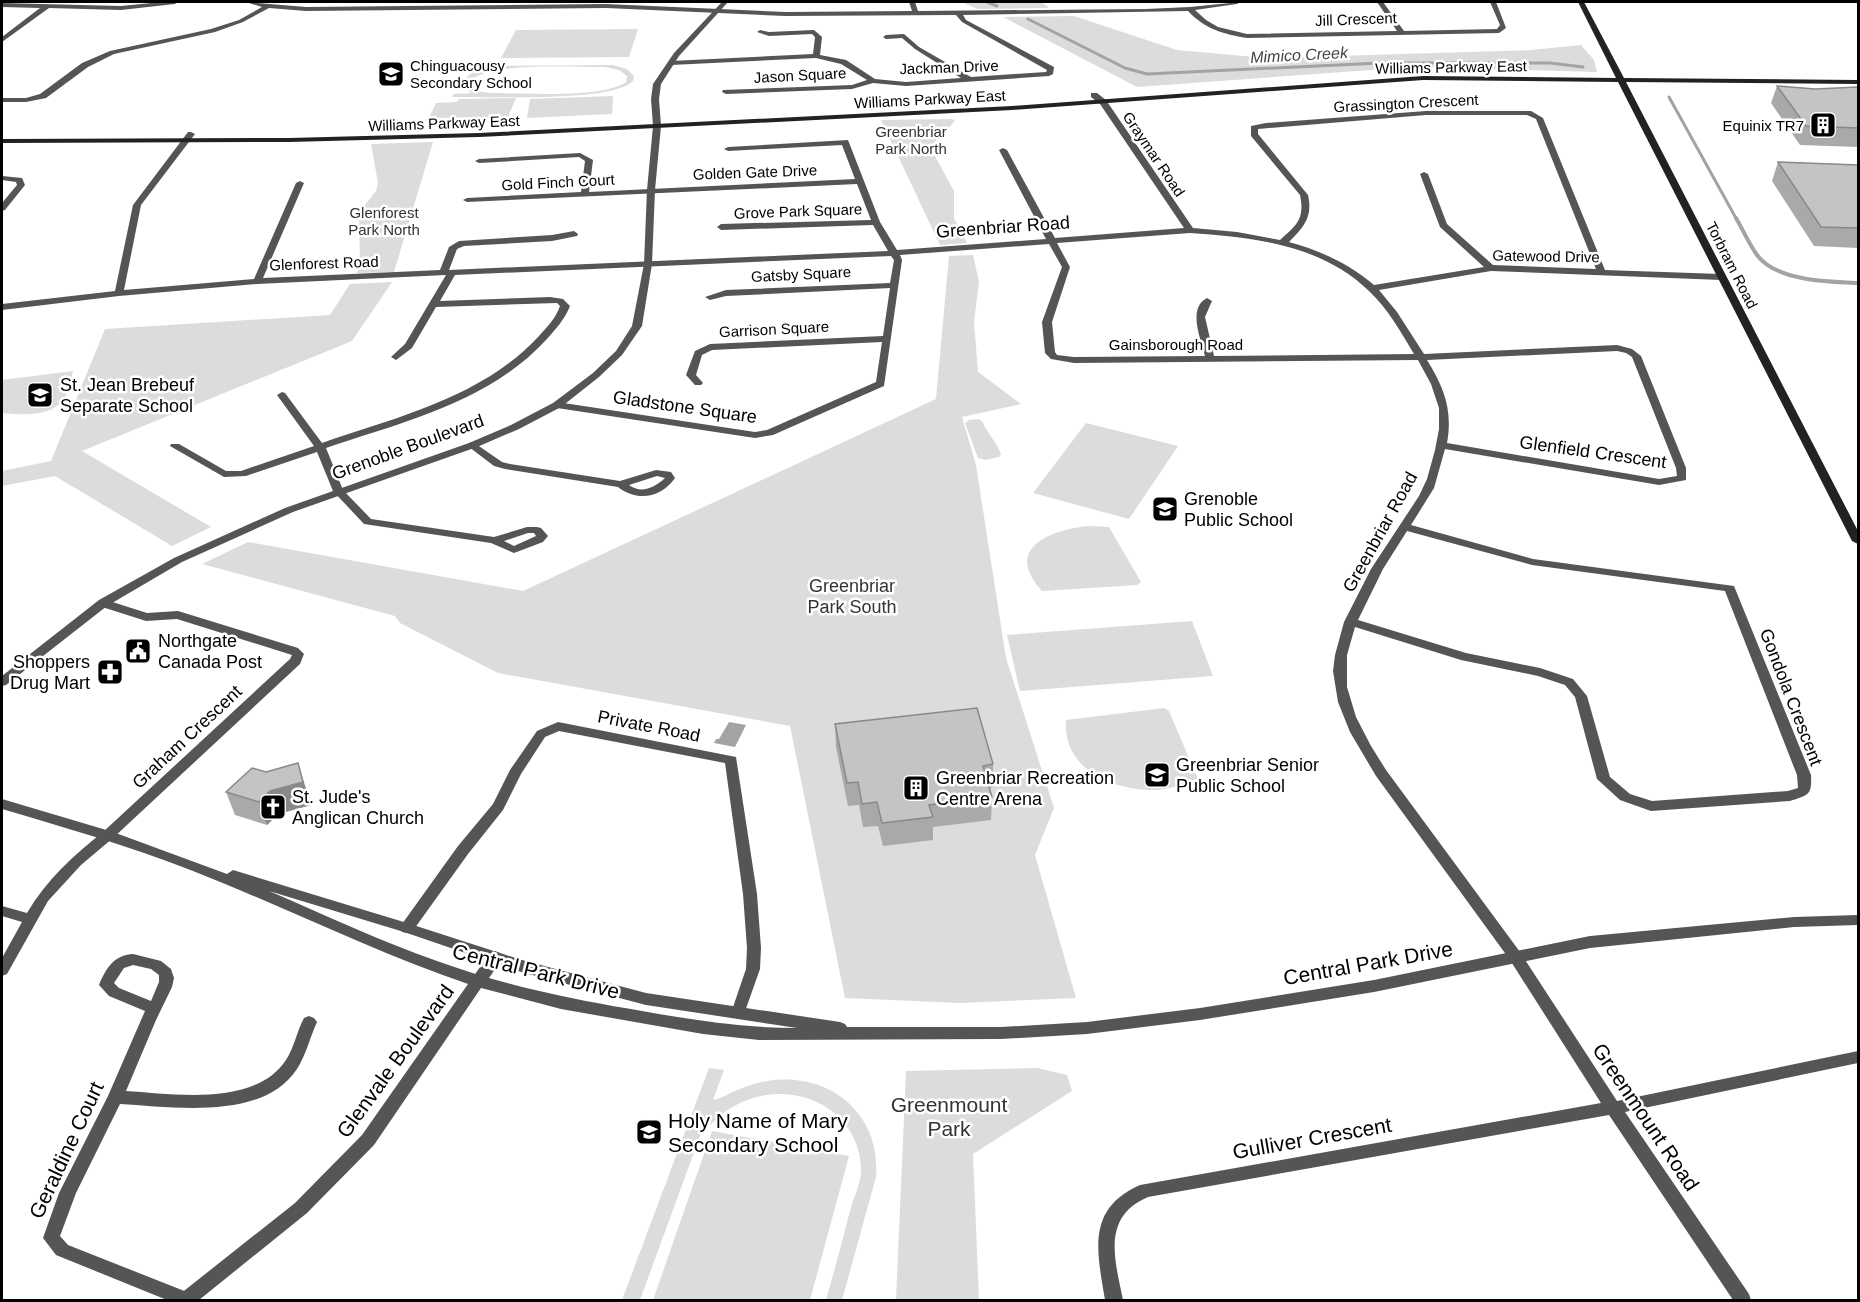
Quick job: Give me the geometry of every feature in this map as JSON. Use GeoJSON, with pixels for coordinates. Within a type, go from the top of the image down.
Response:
{"type":"FeatureCollection","features":[{"type":"Feature","properties":{"kind":"main road","name":"Torbram Road"},"geometry":{"type":"LineString","coordinates":[[1581,2],[1621,78],[1638,94],[1721,277],[1858,541]]}},
{"type":"Feature","properties":{"kind":"main road","name":"Williams Parkway East"},"geometry":{"type":"LineString","coordinates":[[657,123],[1399,73],[1621,78],[1676,82],[1858,82]]}},
{"type":"Feature","properties":{"kind":"main road","name":"Williams Parkway East"},"geometry":{"type":"LineString","coordinates":[[2,141],[188,138],[657,123],[1102,102],[1423,78],[1858,76]]}},
{"type":"Feature","properties":{"kind":"main road"},"geometry":{"type":"LineString","coordinates":[[1638,94],[1676,82]]}},
{"type":"Feature","properties":{"kind":"main road","name":"Williams Parkway East"},"geometry":{"type":"LineString","coordinates":[[2,134],[188,138]]}},
{"type":"Feature","properties":{"kind":"street"},"geometry":{"type":"LineString","coordinates":[[2,5],[121,8],[175,2]]}},
{"type":"Feature","properties":{"kind":"street"},"geometry":{"type":"LineString","coordinates":[[249,2],[306,9],[545,4],[646,6],[785,14],[1098,12],[1190,9],[1237,2]]}},
{"type":"Feature","properties":{"kind":"street","name":"Grenoble Boulevard"},"geometry":{"type":"LineString","coordinates":[[2,682],[103,603],[207,545],[338,491],[473,445],[557,405],[596,375],[619,353],[637,326],[648,264],[657,123],[657,84],[671,63],[725,2]]}},
{"type":"Feature","properties":{"kind":"street"},"geometry":{"type":"LineString","coordinates":[[912,2],[916,14]]}},
{"type":"Feature","properties":{"kind":"street"},"geometry":{"type":"LineString","coordinates":[[1095,2],[1098,12]]}},
{"type":"Feature","properties":{"kind":"street"},"geometry":{"type":"LineString","coordinates":[[1380,2],[1401,32]]}},
{"type":"Feature","properties":{"kind":"street","name":"Jill Crescent"},"geometry":{"type":"LineString","coordinates":[[1190,9],[1212,29],[1247,36],[1498,31],[1503,28],[1503,25],[1493,2]]}},
{"type":"Feature","properties":{"kind":"street"},"geometry":{"type":"LineString","coordinates":[[2,100],[26,100],[43,96],[84,65],[112,52],[213,31],[241,21],[268,6]]}},
{"type":"Feature","properties":{"kind":"street"},"geometry":{"type":"LineString","coordinates":[[2,40],[46,7]]}},
{"type":"Feature","properties":{"kind":"street","name":"Jackman Drive"},"geometry":{"type":"LineString","coordinates":[[671,63],[816,56],[843,62],[873,81],[906,84],[1049,74],[1051,69],[964,21],[958,14]]}},
{"type":"Feature","properties":{"kind":"street"},"geometry":{"type":"LineString","coordinates":[[760,32],[769,34],[814,32],[819,37],[816,56]]}},
{"type":"Feature","properties":{"kind":"street"},"geometry":{"type":"LineString","coordinates":[[886,37],[904,36],[917,48],[970,80]]}},
{"type":"Feature","properties":{"kind":"street","name":"Jason Square"},"geometry":{"type":"LineString","coordinates":[[726,92],[852,87],[873,81]]}},
{"type":"Feature","properties":{"kind":"street","name":"Graymar Road"},"geometry":{"type":"LineString","coordinates":[[1094,95],[1102,102],[1190,230]]}},
{"type":"Feature","properties":{"kind":"street","name":"Grassington Crescent"},"geometry":{"type":"LineString","coordinates":[[1283,242],[1304,221],[1308,206],[1304,195],[1254,134],[1254,128],[1266,125],[1417,113],[1528,113],[1539,118],[1601,270]]}},
{"type":"Feature","properties":{"kind":"street"},"geometry":{"type":"LineString","coordinates":[[119,293],[137,205],[188,138]]}},
{"type":"Feature","properties":{"kind":"street"},"geometry":{"type":"LineString","coordinates":[[728,149],[845,142],[876,222],[894,253]]}},
{"type":"Feature","properties":{"kind":"street"},"geometry":{"type":"LineString","coordinates":[[1003,150],[1054,242]]}},
{"type":"Feature","properties":{"kind":"street"},"geometry":{"type":"LineString","coordinates":[[479,161],[580,155],[587,157],[589,160],[585,194]]}},
{"type":"Feature","properties":{"kind":"street"},"geometry":{"type":"LineString","coordinates":[[1424,174],[1443,225],[1491,268]]}},
{"type":"Feature","properties":{"kind":"street"},"geometry":{"type":"LineString","coordinates":[[2,178],[19,180],[21,185],[2,208]]}},
{"type":"Feature","properties":{"kind":"street","name":"Golden Gate Drive"},"geometry":{"type":"LineString","coordinates":[[651,190],[861,181]]}},
{"type":"Feature","properties":{"kind":"street"},"geometry":{"type":"LineString","coordinates":[[257,281],[300,183]]}},
{"type":"Feature","properties":{"kind":"street","name":"Gold Finch Court"},"geometry":{"type":"LineString","coordinates":[[467,200],[651,190]]}},
{"type":"Feature","properties":{"kind":"street","name":"Grove Park Square"},"geometry":{"type":"LineString","coordinates":[[721,227],[876,222]]}},
{"type":"Feature","properties":{"kind":"street","name":"Greenbriar Road"},"geometry":{"type":"LineString","coordinates":[[648,264],[894,253],[1190,230],[1236,234],[1283,242],[1336,263],[1372,288],[1422,357],[1442,400],[1441,445],[1431,481],[1391,547],[1350,622],[1340,657],[1341,686],[1349,715],[1361,744],[1515,956]]}},
{"type":"Feature","properties":{"kind":"street"},"geometry":{"type":"LineString","coordinates":[[396,357],[409,346],[435,304],[448,273],[453,247],[462,243],[532,240],[574,234]]}},
{"type":"Feature","properties":{"kind":"street","name":"Gainsborough Road"},"geometry":{"type":"LineString","coordinates":[[1054,242],[1066,267],[1047,322],[1050,352],[1054,357],[1074,360],[1422,357]]}},
{"type":"Feature","properties":{"kind":"street","name":"Gladstone Square"},"geometry":{"type":"LineString","coordinates":[[557,405],[736,433],[769,433],[881,384],[898,260],[894,253]]}},
{"type":"Feature","properties":{"kind":"street","name":"Glenforest Road"},"geometry":{"type":"LineString","coordinates":[[2,307],[119,293],[257,281],[648,264]]}},
{"type":"Feature","properties":{"kind":"street","name":"Gatewood Drive"},"geometry":{"type":"LineString","coordinates":[[1372,288],[1491,268],[1601,270],[1721,277]]}},
{"type":"Feature","properties":{"kind":"street","name":"Gatsby Square"},"geometry":{"type":"LineString","coordinates":[[710,297],[726,292],[895,285]]}},
{"type":"Feature","properties":{"kind":"street"},"geometry":{"type":"LineString","coordinates":[[175,446],[231,476],[438,405],[469,393],[504,373],[532,352],[562,314],[565,306],[560,301],[550,300],[435,304]]}},
{"type":"Feature","properties":{"kind":"street"},"geometry":{"type":"LineString","coordinates":[[1207,301],[1200,317],[1210,359]]}},
{"type":"Feature","properties":{"kind":"street","name":"Garrison Square"},"geometry":{"type":"LineString","coordinates":[[698,383],[691,375],[698,353],[710,347],[886,339]]}},
{"type":"Feature","properties":{"kind":"street","name":"Glenfield Crescent"},"geometry":{"type":"LineString","coordinates":[[1422,357],[1617,348],[1629,351],[1636,356],[1682,468],[1682,478],[1659,482],[1441,445]]}},
{"type":"Feature","properties":{"kind":"street"},"geometry":{"type":"LineString","coordinates":[[282,395],[321,447],[338,491],[368,522],[494,540]]}},
{"type":"Feature","properties":{"kind":"street"},"geometry":{"type":"LineString","coordinates":[[473,445],[498,464],[509,467],[621,484]]}},
{"type":"Feature","properties":{"kind":"street","name":"Gondola Crescent"},"geometry":{"type":"LineString","coordinates":[[1350,622],[1465,657],[1540,672],[1569,682],[1581,696],[1604,779],[1624,797],[1651,806],[1790,796],[1805,790],[1804,775],[1730,588],[1532,561],[1405,527]]}},
{"type":"Feature","properties":{"kind":"street","name":"Graham Crescent"},"geometry":{"type":"LineString","coordinates":[[103,603],[146,617],[178,615],[294,651],[297,654],[296,661],[108,835]]}},
{"type":"Feature","properties":{"kind":"street","name":"Private Road"},"geometry":{"type":"LineString","coordinates":[[407,928],[463,850],[498,807],[515,773],[541,734],[558,726],[731,760],[750,894],[754,948],[753,969],[738,1013]]}},
{"type":"Feature","properties":{"kind":"street","name":"Central Park Drive"},"geometry":{"type":"LineString","coordinates":[[2,804],[108,835],[198,867],[430,965],[478,981],[561,1003],[704,1028],[759,1034],[1001,1033],[1098,1027],[1200,1014],[1374,986],[1590,942],[1794,922],[1858,920]]}},
{"type":"Feature","properties":{"kind":"street"},"geometry":{"type":"LineString","coordinates":[[2,970],[43,897],[76,861],[108,835]]}},
{"type":"Feature","properties":{"kind":"street","name":"Central Park Drive"},"geometry":{"type":"LineString","coordinates":[[198,867],[242,877],[495,957],[646,999],[882,1034]]}},
{"type":"Feature","properties":{"kind":"street"},"geometry":{"type":"LineString","coordinates":[[2,911],[29,919]]}},
{"type":"Feature","properties":{"kind":"street","name":"Greenmount Road"},"geometry":{"type":"LineString","coordinates":[[1515,956],[1613,1108],[1743,1300]]}},
{"type":"Feature","properties":{"kind":"street","name":"Glenvale Boulevard"},"geometry":{"type":"LineString","coordinates":[[186,1300],[302,1208],[368,1140],[495,957]]}},
{"type":"Feature","properties":{"kind":"street","name":"Geraldine Court"},"geometry":{"type":"LineString","coordinates":[[153,1008],[116,1097],[57,1216],[51,1238],[62,1250],[186,1300]]}},
{"type":"Feature","properties":{"kind":"street"},"geometry":{"type":"LineString","coordinates":[[116,1097],[223,1101],[263,1089],[279,1078],[291,1065],[309,1022]]}},
{"type":"Feature","properties":{"kind":"street","name":"Gulliver Crescent"},"geometry":{"type":"LineString","coordinates":[[1114,1300],[1106,1243],[1110,1218],[1125,1200],[1146,1190],[1613,1108],[1858,1057]]}},
{"type":"Feature","properties":{"kind":"green space"},"geometry":{"type":"Polygon","coordinates":[[[962,2],[1041,2],[1049,8],[977,9],[962,2]]]}},
{"type":"Feature","properties":{"kind":"green space"},"geometry":{"type":"Polygon","coordinates":[[[1074,16],[1177,50],[1266,58],[1531,50],[1581,45],[1594,60],[1597,72],[1412,67],[1137,87],[1003,17],[1074,16]]]}},
{"type":"Feature","properties":{"kind":"green space"},"geometry":{"type":"Polygon","coordinates":[[[638,29],[629,57],[501,58],[516,30],[638,29]]]}},
{"type":"Feature","properties":{"kind":"green space"},"geometry":{"type":"Polygon","coordinates":[[[612,65],[627,69],[634,76],[633,81],[621,88],[601,93],[548,97],[452,97],[454,94],[472,93],[466,90],[462,83],[470,74],[481,69],[466,69],[466,66],[612,65]],[[605,67],[514,68],[480,75],[469,81],[469,84],[477,91],[489,93],[581,93],[599,91],[626,82],[627,76],[619,70],[605,67]]]}},
{"type":"Feature","properties":{"kind":"green space"},"geometry":{"type":"Polygon","coordinates":[[[613,96],[612,114],[527,118],[530,99],[613,96]]]}},
{"type":"Feature","properties":{"kind":"green space"},"geometry":{"type":"Polygon","coordinates":[[[516,98],[508,117],[429,118],[436,103],[457,102],[459,99],[516,98]]]}},
{"type":"Feature","properties":{"kind":"green space","name":"Greenbriar Park North"},"geometry":{"type":"Polygon","coordinates":[[[952,119],[955,121],[930,147],[954,191],[954,218],[967,243],[940,245],[881,120],[952,119]]]}},
{"type":"Feature","properties":{"kind":"green space","name":"Glenforest Park North"},"geometry":{"type":"Polygon","coordinates":[[[433,142],[394,272],[357,273],[360,267],[359,212],[376,191],[378,183],[371,144],[433,142]]]}},
{"type":"Feature","properties":{"kind":"green space","name":"Greenbriar Park South"},"geometry":{"type":"Polygon","coordinates":[[[973,255],[979,282],[974,322],[978,372],[1021,404],[962,417],[976,465],[1006,658],[1054,808],[1035,855],[1076,998],[960,1003],[845,998],[790,726],[498,673],[400,623],[395,616],[202,564],[248,542],[523,591],[936,399],[949,256],[973,255]]]}},
{"type":"Feature","properties":{"kind":"green space"},"geometry":{"type":"Polygon","coordinates":[[[392,282],[352,341],[82,451],[211,527],[172,546],[55,476],[2,486],[2,471],[51,461],[105,329],[330,315],[350,284],[392,282]]]}},
{"type":"Feature","properties":{"kind":"green space"},"geometry":{"type":"Polygon","coordinates":[[[73,371],[66,396],[52,409],[36,414],[2,413],[2,380],[73,371]]]}},
{"type":"Feature","properties":{"kind":"green space"},"geometry":{"type":"Polygon","coordinates":[[[979,419],[999,449],[1001,454],[999,457],[985,460],[978,458],[965,423],[979,419]]]}},
{"type":"Feature","properties":{"kind":"green space"},"geometry":{"type":"Polygon","coordinates":[[[1086,423],[1178,446],[1129,519],[1033,493],[1086,423]]]}},
{"type":"Feature","properties":{"kind":"green space"},"geometry":{"type":"Polygon","coordinates":[[[1109,527],[1141,582],[1137,585],[1042,591],[1031,576],[1027,564],[1029,553],[1046,537],[1073,528],[1109,527]]]}},
{"type":"Feature","properties":{"kind":"green space"},"geometry":{"type":"Polygon","coordinates":[[[1192,621],[1213,676],[1020,691],[1007,635],[1192,621]]]}},
{"type":"Feature","properties":{"kind":"green space"},"geometry":{"type":"Polygon","coordinates":[[[1164,708],[1169,711],[1198,779],[1159,790],[1121,786],[1092,773],[1080,763],[1072,751],[1067,737],[1066,720],[1164,708]]]}},
{"type":"Feature","properties":{"kind":"green space"},"geometry":{"type":"Polygon","coordinates":[[[709,1068],[724,1070],[713,1100],[759,1083],[797,1080],[835,1093],[850,1104],[862,1119],[871,1136],[876,1155],[876,1177],[842,1300],[826,1300],[858,1187],[861,1167],[857,1146],[848,1129],[836,1114],[802,1097],[782,1094],[762,1096],[736,1105],[719,1117],[700,1136],[640,1300],[622,1300],[709,1068]]]}},
{"type":"Feature","properties":{"kind":"green space","name":"Greenmount Park"},"geometry":{"type":"Polygon","coordinates":[[[1037,1068],[1067,1075],[1072,1091],[973,1154],[979,1300],[896,1300],[906,1071],[1037,1068]]]}},
{"type":"Feature","properties":{"kind":"green space"},"geometry":{"type":"Polygon","coordinates":[[[712,1131],[849,1156],[810,1300],[653,1300],[712,1131]]]}},
{"type":"Feature","properties":{"kind":"shaded area"},"geometry":{"type":"Polygon","coordinates":[[[729,722],[746,725],[735,747],[714,743],[716,739],[719,739],[729,722]]]}},
{"type":"Feature","properties":{"kind":"building"},"geometry":{"type":"Polygon","coordinates":[[[1777,86],[1815,89],[1858,87],[1858,128],[1806,126],[1777,86]]]}},
{"type":"Feature","properties":{"kind":"building"},"geometry":{"type":"Polygon","coordinates":[[[1778,162],[1858,165],[1858,228],[1821,227],[1778,162]]]}},
{"type":"Feature","properties":{"kind":"building","name":"Greenbriar Recreation Centre Arena"},"geometry":{"type":"Polygon","coordinates":[[[977,708],[993,764],[983,766],[992,797],[929,805],[933,817],[882,823],[877,802],[862,804],[858,782],[847,783],[835,724],[977,708]]]}},
{"type":"Feature","properties":{"kind":"building"},"geometry":{"type":"Polygon","coordinates":[[[298,763],[303,782],[270,791],[259,802],[226,792],[252,768],[266,772],[298,763]]]}},
{"type":"Feature","properties":{"kind":"waterway","name":"Mimico Creek"},"geometry":{"type":"LineString","coordinates":[[987,2],[997,6]]}},
{"type":"Feature","properties":{"kind":"waterway","name":"Mimico Creek"},"geometry":{"type":"LineString","coordinates":[[1028,19],[1125,68],[1147,74],[1380,63],[1550,63],[1583,67]]}},
{"type":"Feature","properties":{"kind":"waterway","name":"Mimico Creek"},"geometry":{"type":"LineString","coordinates":[[1669,97],[1737,220]]}},
{"type":"Feature","properties":{"kind":"waterway","name":"Mimico Creek"},"geometry":{"type":"LineString","coordinates":[[1736,218],[1757,255],[1777,270],[1804,278],[1858,283]]}},
{"type":"Feature","properties":{"kind":"place","name":"Chinguacousy Secondary School"},"geometry":{"type":"Point","coordinates":[391,74]}},
{"type":"Feature","properties":{"kind":"place","name":"Equinix TR7"},"geometry":{"type":"Point","coordinates":[1823,125]}},
{"type":"Feature","properties":{"kind":"place","name":"St. Jean Brebeuf Separate School"},"geometry":{"type":"Point","coordinates":[40,395]}},
{"type":"Feature","properties":{"kind":"place","name":"Grenoble Public School"},"geometry":{"type":"Point","coordinates":[1165,509]}},
{"type":"Feature","properties":{"kind":"place","name":"Northgate Canada Post"},"geometry":{"type":"Point","coordinates":[138,651]}},
{"type":"Feature","properties":{"kind":"place","name":"Shoppers Drug Mart"},"geometry":{"type":"Point","coordinates":[110,672]}},
{"type":"Feature","properties":{"kind":"place","name":"Greenbriar Senior Public School"},"geometry":{"type":"Point","coordinates":[1157,775]}},
{"type":"Feature","properties":{"kind":"place","name":"Greenbriar Recreation Centre Arena"},"geometry":{"type":"Point","coordinates":[916,788]}},
{"type":"Feature","properties":{"kind":"place","name":"St. Jude's Anglican Church"},"geometry":{"type":"Point","coordinates":[273,807]}},
{"type":"Feature","properties":{"kind":"place","name":"Holy Name of Mary Secondary School"},"geometry":{"type":"Point","coordinates":[649,1132]}}]}
